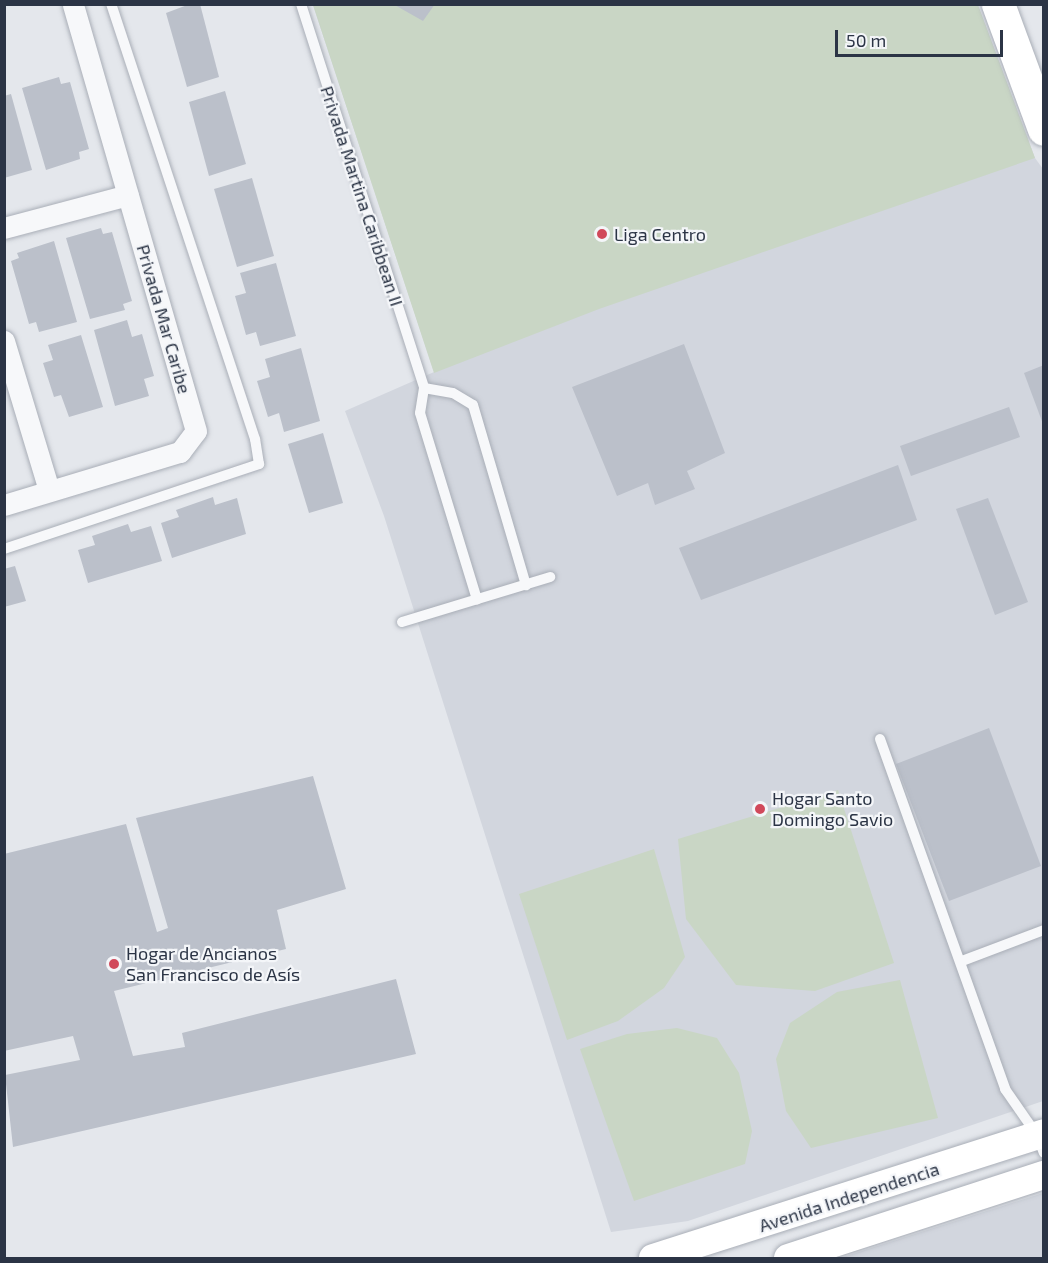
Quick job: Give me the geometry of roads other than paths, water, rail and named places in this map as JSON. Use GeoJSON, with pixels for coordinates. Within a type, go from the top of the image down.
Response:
{"type":"FeatureCollection","features":[{"type":"Feature","properties":{"kind":"highway"},"geometry":{"type":"LineString","coordinates":[[1014,10],[1044,83]]}},
{"type":"Feature","properties":{"kind":"highway"},"geometry":{"type":"LineString","coordinates":[[1014,10],[1044,129]]}},
{"type":"Feature","properties":{"kind":"main road","name":"Avenida Independencia"},"geometry":{"type":"LineString","coordinates":[[653,1258],[1041,1140]]}},
{"type":"Feature","properties":{"kind":"main road"},"geometry":{"type":"LineString","coordinates":[[788,1258],[1044,1175]]}},
{"type":"Feature","properties":{"kind":"street","name":"Privada Mar Caribe"},"geometry":{"type":"LineString","coordinates":[[4,505],[180,452],[196,431],[73,4]]}},
{"type":"Feature","properties":{"kind":"street"},"geometry":{"type":"LineString","coordinates":[[4,228],[128,195]]}},
{"type":"Feature","properties":{"kind":"street"},"geometry":{"type":"LineString","coordinates":[[4,341],[49,490]]}},
{"type":"Feature","properties":{"kind":"lane"},"geometry":{"type":"LineString","coordinates":[[4,549],[259,464],[248,417],[111,4]]}},
{"type":"Feature","properties":{"kind":"lane","name":"Privada Martina Caribbean II"},"geometry":{"type":"LineString","coordinates":[[301,4],[424,388],[420,413],[477,599]]}},
{"type":"Feature","properties":{"kind":"lane"},"geometry":{"type":"LineString","coordinates":[[424,388],[453,393],[472,405],[526,585]]}},
{"type":"Feature","properties":{"kind":"lane"},"geometry":{"type":"LineString","coordinates":[[402,622],[550,577]]}},
{"type":"Feature","properties":{"kind":"lane"},"geometry":{"type":"LineString","coordinates":[[880,739],[962,961],[1005,1089],[1041,1140]]}},
{"type":"Feature","properties":{"kind":"lane"},"geometry":{"type":"LineString","coordinates":[[962,961],[1044,930]]}},
{"type":"Feature","properties":{"kind":"place","name":"Liga Centro"},"geometry":{"type":"Point","coordinates":[602,234]}},
{"type":"Feature","properties":{"kind":"place","name":"Hogar Santo Domingo Savio"},"geometry":{"type":"Point","coordinates":[760,809]}},
{"type":"Feature","properties":{"kind":"place","name":"Hogar de Ancianos San Francisco de Asís"},"geometry":{"type":"Point","coordinates":[114,964]}}]}
